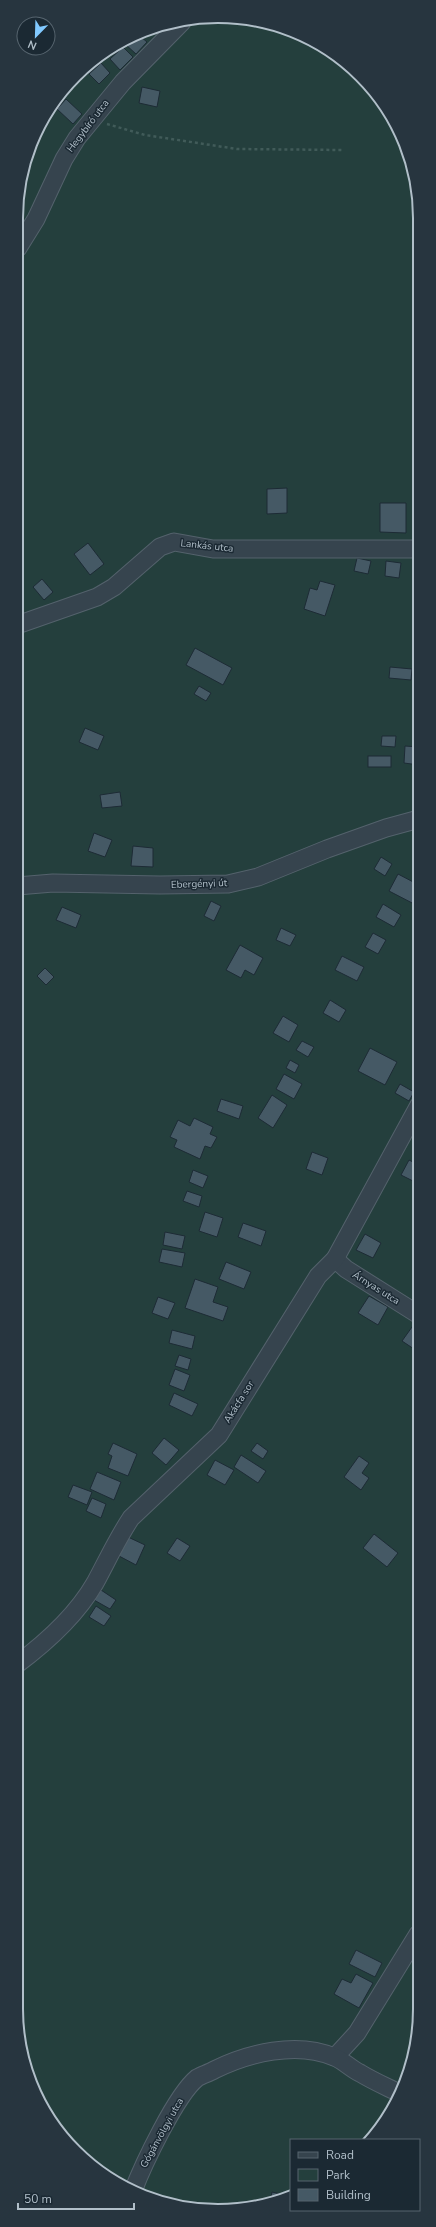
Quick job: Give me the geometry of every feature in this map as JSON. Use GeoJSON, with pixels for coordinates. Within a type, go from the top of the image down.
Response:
{"type":"FeatureCollection","features":[{"type":"Feature","properties":{"kind":"street","name":"Hegybíró utca"},"geometry":{"type":"LineString","coordinates":[[23,240],[36,220],[64,159],[94,117],[123,82],[176,28]]}},
{"type":"Feature","properties":{"kind":"street","name":"Lankás utca"},"geometry":{"type":"LineString","coordinates":[[23,623],[97,597],[124,579],[160,547],[174,542],[213,548],[413,550]]}},
{"type":"Feature","properties":{"kind":"street","name":"Ebergényi út"},"geometry":{"type":"LineString","coordinates":[[23,886],[53,883],[160,885],[228,884],[258,877],[335,846],[413,821]]}},
{"type":"Feature","properties":{"kind":"street","name":"Akácfa sor"},"geometry":{"type":"LineString","coordinates":[[23,1659],[51,1636],[72,1615],[94,1584],[120,1534],[131,1518],[219,1435],[318,1276],[335,1259],[413,1116]]}},
{"type":"Feature","properties":{"kind":"street","name":"Árnyas utca"},"geometry":{"type":"LineString","coordinates":[[335,1259],[346,1269],[413,1311]]}},
{"type":"Feature","properties":{"kind":"street"},"geometry":{"type":"LineString","coordinates":[[335,2057],[356,2033],[413,1942]]}},
{"type":"Feature","properties":{"kind":"street","name":"Gógánvölgyi utca"},"geometry":{"type":"LineString","coordinates":[[136,2186],[168,2120],[183,2095],[197,2078],[228,2063],[259,2053],[278,2050],[297,2050],[335,2057],[360,2073],[395,2091]]}},
{"type":"Feature","properties":{"kind":"path"},"geometry":{"type":"LineString","coordinates":[[94,117],[114,127],[145,135],[188,143],[237,149],[342,150]]}},
{"type":"Feature","properties":{"kind":"green space"},"geometry":{"type":"Polygon","coordinates":[[[205,23],[231,23],[281,33],[304,43],[337,63],[365,89],[387,121],[403,155],[413,205],[413,2022],[403,2072],[398,2084],[387,2106],[364,2139],[290,2139],[290,2190],[256,2200],[231,2204],[205,2204],[155,2194],[120,2178],[89,2156],[63,2128],[43,2095],[33,2072],[23,2022],[23,205],[33,155],[43,132],[63,99],[89,71],[121,49],[155,33],[205,23]]]}},
{"type":"Feature","properties":{"kind":"building"},"geometry":{"type":"Polygon","coordinates":[[[143,38],[147,42],[136,54],[127,46],[143,38]]]}},
{"type":"Feature","properties":{"kind":"building"},"geometry":{"type":"Polygon","coordinates":[[[124,48],[133,57],[120,70],[110,59],[124,48]]]}},
{"type":"Feature","properties":{"kind":"building"},"geometry":{"type":"Polygon","coordinates":[[[101,63],[110,73],[99,84],[89,74],[101,63]]]}},
{"type":"Feature","properties":{"kind":"building"},"geometry":{"type":"Polygon","coordinates":[[[142,87],[160,91],[157,107],[139,103],[142,87]]]}},
{"type":"Feature","properties":{"kind":"building"},"geometry":{"type":"Polygon","coordinates":[[[66,99],[82,114],[73,124],[57,109],[66,99]]]}},
{"type":"Feature","properties":{"kind":"building"},"geometry":{"type":"Polygon","coordinates":[[[287,488],[287,513],[267,514],[267,489],[287,488]]]}},
{"type":"Feature","properties":{"kind":"building"},"geometry":{"type":"Polygon","coordinates":[[[380,503],[406,503],[406,533],[380,532],[380,503]]]}},
{"type":"Feature","properties":{"kind":"building"},"geometry":{"type":"Polygon","coordinates":[[[88,543],[104,564],[90,575],[74,554],[88,543]]]}},
{"type":"Feature","properties":{"kind":"building"},"geometry":{"type":"Polygon","coordinates":[[[357,558],[371,561],[368,574],[354,571],[357,558]]]}},
{"type":"Feature","properties":{"kind":"building"},"geometry":{"type":"Polygon","coordinates":[[[386,561],[401,563],[399,578],[385,576],[386,561]]]}},
{"type":"Feature","properties":{"kind":"building"},"geometry":{"type":"Polygon","coordinates":[[[42,579],[53,592],[44,600],[33,587],[42,579]]]}},
{"type":"Feature","properties":{"kind":"building"},"geometry":{"type":"Polygon","coordinates":[[[320,581],[335,585],[325,616],[304,609],[310,588],[317,590],[320,581]]]}},
{"type":"Feature","properties":{"kind":"building"},"geometry":{"type":"Polygon","coordinates":[[[195,648],[232,668],[223,685],[186,665],[195,648]]]}},
{"type":"Feature","properties":{"kind":"building"},"geometry":{"type":"Polygon","coordinates":[[[390,667],[412,669],[411,680],[389,678],[390,667]]]}},
{"type":"Feature","properties":{"kind":"building"},"geometry":{"type":"Polygon","coordinates":[[[199,686],[211,693],[206,701],[194,694],[199,686]]]}},
{"type":"Feature","properties":{"kind":"building"},"geometry":{"type":"Polygon","coordinates":[[[85,728],[104,736],[98,750],[79,742],[85,728]]]}},
{"type":"Feature","properties":{"kind":"building"},"geometry":{"type":"Polygon","coordinates":[[[382,736],[396,736],[395,747],[381,746],[382,736]]]}},
{"type":"Feature","properties":{"kind":"building"},"geometry":{"type":"Polygon","coordinates":[[[405,746],[413,747],[413,764],[404,763],[405,746]]]}},
{"type":"Feature","properties":{"kind":"building"},"geometry":{"type":"Polygon","coordinates":[[[368,756],[391,756],[391,767],[368,767],[368,756]]]}},
{"type":"Feature","properties":{"kind":"building"},"geometry":{"type":"Polygon","coordinates":[[[120,792],[122,806],[102,808],[100,795],[120,792]]]}},
{"type":"Feature","properties":{"kind":"building"},"geometry":{"type":"Polygon","coordinates":[[[94,833],[112,840],[105,857],[88,851],[94,833]]]}},
{"type":"Feature","properties":{"kind":"building"},"geometry":{"type":"Polygon","coordinates":[[[133,846],[153,848],[153,867],[131,866],[133,846]]]}},
{"type":"Feature","properties":{"kind":"building"},"geometry":{"type":"Polygon","coordinates":[[[381,857],[392,864],[385,876],[374,869],[381,857]]]}},
{"type":"Feature","properties":{"kind":"building"},"geometry":{"type":"Polygon","coordinates":[[[398,874],[413,882],[413,903],[389,891],[398,874]]]}},
{"type":"Feature","properties":{"kind":"building"},"geometry":{"type":"Polygon","coordinates":[[[211,901],[221,906],[214,921],[204,916],[211,901]]]}},
{"type":"Feature","properties":{"kind":"building"},"geometry":{"type":"Polygon","coordinates":[[[383,904],[401,915],[394,927],[376,917],[383,904]]]}},
{"type":"Feature","properties":{"kind":"building"},"geometry":{"type":"Polygon","coordinates":[[[62,907],[81,915],[76,928],[56,920],[62,907]]]}},
{"type":"Feature","properties":{"kind":"building"},"geometry":{"type":"Polygon","coordinates":[[[281,928],[296,935],[290,946],[276,940],[281,928]]]}},
{"type":"Feature","properties":{"kind":"building"},"geometry":{"type":"Polygon","coordinates":[[[373,933],[386,940],[378,954],[365,947],[373,933]]]}},
{"type":"Feature","properties":{"kind":"building"},"geometry":{"type":"Polygon","coordinates":[[[240,945],[263,958],[254,975],[245,970],[241,978],[226,970],[240,945]]]}},
{"type":"Feature","properties":{"kind":"building"},"geometry":{"type":"Polygon","coordinates":[[[342,956],[364,967],[357,981],[335,970],[342,956]]]}},
{"type":"Feature","properties":{"kind":"building"},"geometry":{"type":"Polygon","coordinates":[[[45,968],[54,977],[46,985],[37,976],[45,968]]]}},
{"type":"Feature","properties":{"kind":"building"},"geometry":{"type":"Polygon","coordinates":[[[330,1000],[346,1010],[339,1022],[323,1013],[330,1000]]]}},
{"type":"Feature","properties":{"kind":"building"},"geometry":{"type":"Polygon","coordinates":[[[283,1016],[298,1025],[289,1042],[273,1033],[283,1016]]]}},
{"type":"Feature","properties":{"kind":"building"},"geometry":{"type":"Polygon","coordinates":[[[302,1041],[314,1047],[308,1057],[296,1050],[302,1041]]]}},
{"type":"Feature","properties":{"kind":"building"},"geometry":{"type":"Polygon","coordinates":[[[370,1048],[397,1062],[385,1085],[358,1071],[370,1048]]]}},
{"type":"Feature","properties":{"kind":"building"},"geometry":{"type":"Polygon","coordinates":[[[290,1060],[299,1065],[295,1073],[286,1068],[290,1060]]]}},
{"type":"Feature","properties":{"kind":"building"},"geometry":{"type":"Polygon","coordinates":[[[284,1074],[302,1084],[294,1099],[276,1089],[284,1074]]]}},
{"type":"Feature","properties":{"kind":"building"},"geometry":{"type":"Polygon","coordinates":[[[400,1084],[413,1091],[409,1101],[395,1093],[400,1084]]]}},
{"type":"Feature","properties":{"kind":"building"},"geometry":{"type":"Polygon","coordinates":[[[272,1095],[287,1105],[273,1128],[258,1118],[272,1095]]]}},
{"type":"Feature","properties":{"kind":"building"},"geometry":{"type":"Polygon","coordinates":[[[221,1099],[243,1106],[239,1119],[217,1111],[221,1099]]]}},
{"type":"Feature","properties":{"kind":"building"},"geometry":{"type":"Polygon","coordinates":[[[194,1118],[213,1127],[210,1134],[217,1137],[211,1148],[205,1146],[200,1159],[174,1147],[177,1140],[170,1137],[178,1120],[190,1126],[194,1118]]]}},
{"type":"Feature","properties":{"kind":"building"},"geometry":{"type":"Polygon","coordinates":[[[312,1152],[328,1158],[322,1175],[306,1169],[312,1152]]]}},
{"type":"Feature","properties":{"kind":"building"},"geometry":{"type":"Polygon","coordinates":[[[409,1160],[413,1162],[413,1181],[401,1175],[409,1160]]]}},
{"type":"Feature","properties":{"kind":"building"},"geometry":{"type":"Polygon","coordinates":[[[193,1170],[208,1176],[203,1188],[189,1182],[193,1170]]]}},
{"type":"Feature","properties":{"kind":"building"},"geometry":{"type":"Polygon","coordinates":[[[187,1191],[202,1196],[199,1207],[183,1201],[187,1191]]]}},
{"type":"Feature","properties":{"kind":"building"},"geometry":{"type":"Polygon","coordinates":[[[205,1212],[223,1218],[217,1237],[199,1231],[205,1212]]]}},
{"type":"Feature","properties":{"kind":"building"},"geometry":{"type":"Polygon","coordinates":[[[243,1223],[266,1231],[261,1246],[238,1237],[243,1223]]]}},
{"type":"Feature","properties":{"kind":"building"},"geometry":{"type":"Polygon","coordinates":[[[165,1232],[185,1236],[182,1249],[163,1245],[165,1232]]]}},
{"type":"Feature","properties":{"kind":"building"},"geometry":{"type":"Polygon","coordinates":[[[365,1234],[381,1243],[373,1258],[356,1250],[365,1234]]]}},
{"type":"Feature","properties":{"kind":"building"},"geometry":{"type":"Polygon","coordinates":[[[162,1249],[185,1253],[182,1267],[159,1262],[162,1249]]]}},
{"type":"Feature","properties":{"kind":"building"},"geometry":{"type":"Polygon","coordinates":[[[226,1262],[251,1272],[244,1289],[219,1279],[226,1262]]]}},
{"type":"Feature","properties":{"kind":"building"},"geometry":{"type":"Polygon","coordinates":[[[195,1279],[218,1287],[213,1302],[228,1307],[223,1321],[185,1308],[195,1279]]]}},
{"type":"Feature","properties":{"kind":"building"},"geometry":{"type":"Polygon","coordinates":[[[369,1296],[388,1307],[378,1325],[358,1313],[369,1296]]]}},
{"type":"Feature","properties":{"kind":"building"},"geometry":{"type":"Polygon","coordinates":[[[158,1297],[175,1303],[168,1319],[152,1313],[158,1297]]]}},
{"type":"Feature","properties":{"kind":"building"},"geometry":{"type":"Polygon","coordinates":[[[413,1326],[413,1348],[402,1341],[413,1326]]]}},
{"type":"Feature","properties":{"kind":"building"},"geometry":{"type":"Polygon","coordinates":[[[172,1330],[195,1336],[192,1349],[169,1343],[172,1330]]]}},
{"type":"Feature","properties":{"kind":"building"},"geometry":{"type":"Polygon","coordinates":[[[179,1355],[191,1359],[188,1370],[175,1366],[179,1355]]]}},
{"type":"Feature","properties":{"kind":"building"},"geometry":{"type":"Polygon","coordinates":[[[175,1369],[190,1375],[184,1391],[169,1385],[175,1369]]]}},
{"type":"Feature","properties":{"kind":"building"},"geometry":{"type":"Polygon","coordinates":[[[174,1393],[198,1404],[192,1416],[169,1405],[174,1393]]]}},
{"type":"Feature","properties":{"kind":"building"},"geometry":{"type":"Polygon","coordinates":[[[164,1438],[179,1450],[166,1465],[152,1453],[164,1438]]]}},
{"type":"Feature","properties":{"kind":"building"},"geometry":{"type":"Polygon","coordinates":[[[113,1443],[137,1454],[128,1476],[108,1468],[112,1456],[108,1454],[113,1443]]]}},
{"type":"Feature","properties":{"kind":"building"},"geometry":{"type":"Polygon","coordinates":[[[257,1443],[268,1451],[263,1459],[251,1451],[257,1443]]]}},
{"type":"Feature","properties":{"kind":"building"},"geometry":{"type":"Polygon","coordinates":[[[241,1455],[266,1471],[258,1483],[234,1467],[241,1455]]]}},
{"type":"Feature","properties":{"kind":"building"},"geometry":{"type":"Polygon","coordinates":[[[359,1456],[369,1463],[362,1473],[369,1478],[361,1490],[344,1477],[359,1456]]]}},
{"type":"Feature","properties":{"kind":"building"},"geometry":{"type":"Polygon","coordinates":[[[215,1460],[234,1470],[225,1485],[207,1475],[215,1460]]]}},
{"type":"Feature","properties":{"kind":"building"},"geometry":{"type":"Polygon","coordinates":[[[97,1472],[121,1482],[114,1500],[90,1489],[97,1472]]]}},
{"type":"Feature","properties":{"kind":"building"},"geometry":{"type":"Polygon","coordinates":[[[73,1485],[92,1492],[87,1505],[68,1497],[73,1485]]]}},
{"type":"Feature","properties":{"kind":"building"},"geometry":{"type":"Polygon","coordinates":[[[92,1498],[106,1504],[101,1518],[86,1511],[92,1498]]]}},
{"type":"Feature","properties":{"kind":"building"},"geometry":{"type":"Polygon","coordinates":[[[374,1534],[398,1553],[387,1567],[363,1548],[374,1534]]]}},
{"type":"Feature","properties":{"kind":"building"},"geometry":{"type":"Polygon","coordinates":[[[128,1537],[145,1545],[136,1565],[119,1556],[128,1537]]]}},
{"type":"Feature","properties":{"kind":"building"},"geometry":{"type":"Polygon","coordinates":[[[177,1538],[190,1546],[180,1561],[167,1553],[177,1538]]]}},
{"type":"Feature","properties":{"kind":"building"},"geometry":{"type":"Polygon","coordinates":[[[101,1590],[116,1600],[110,1609],[94,1600],[101,1590]]]}},
{"type":"Feature","properties":{"kind":"building"},"geometry":{"type":"Polygon","coordinates":[[[96,1606],[111,1616],[104,1626],[89,1617],[96,1606]]]}},
{"type":"Feature","properties":{"kind":"building"},"geometry":{"type":"Polygon","coordinates":[[[356,1950],[382,1963],[375,1977],[349,1964],[356,1950]]]}},
{"type":"Feature","properties":{"kind":"building"},"geometry":{"type":"Polygon","coordinates":[[[356,1974],[373,1983],[359,2008],[334,1994],[342,1979],[351,1983],[356,1974]]]}},
{"type":"Feature","properties":{"kind":"building"},"geometry":{"type":"Polygon","coordinates":[[[272,2192],[281,2194],[271,2196],[272,2192]]]}}]}
